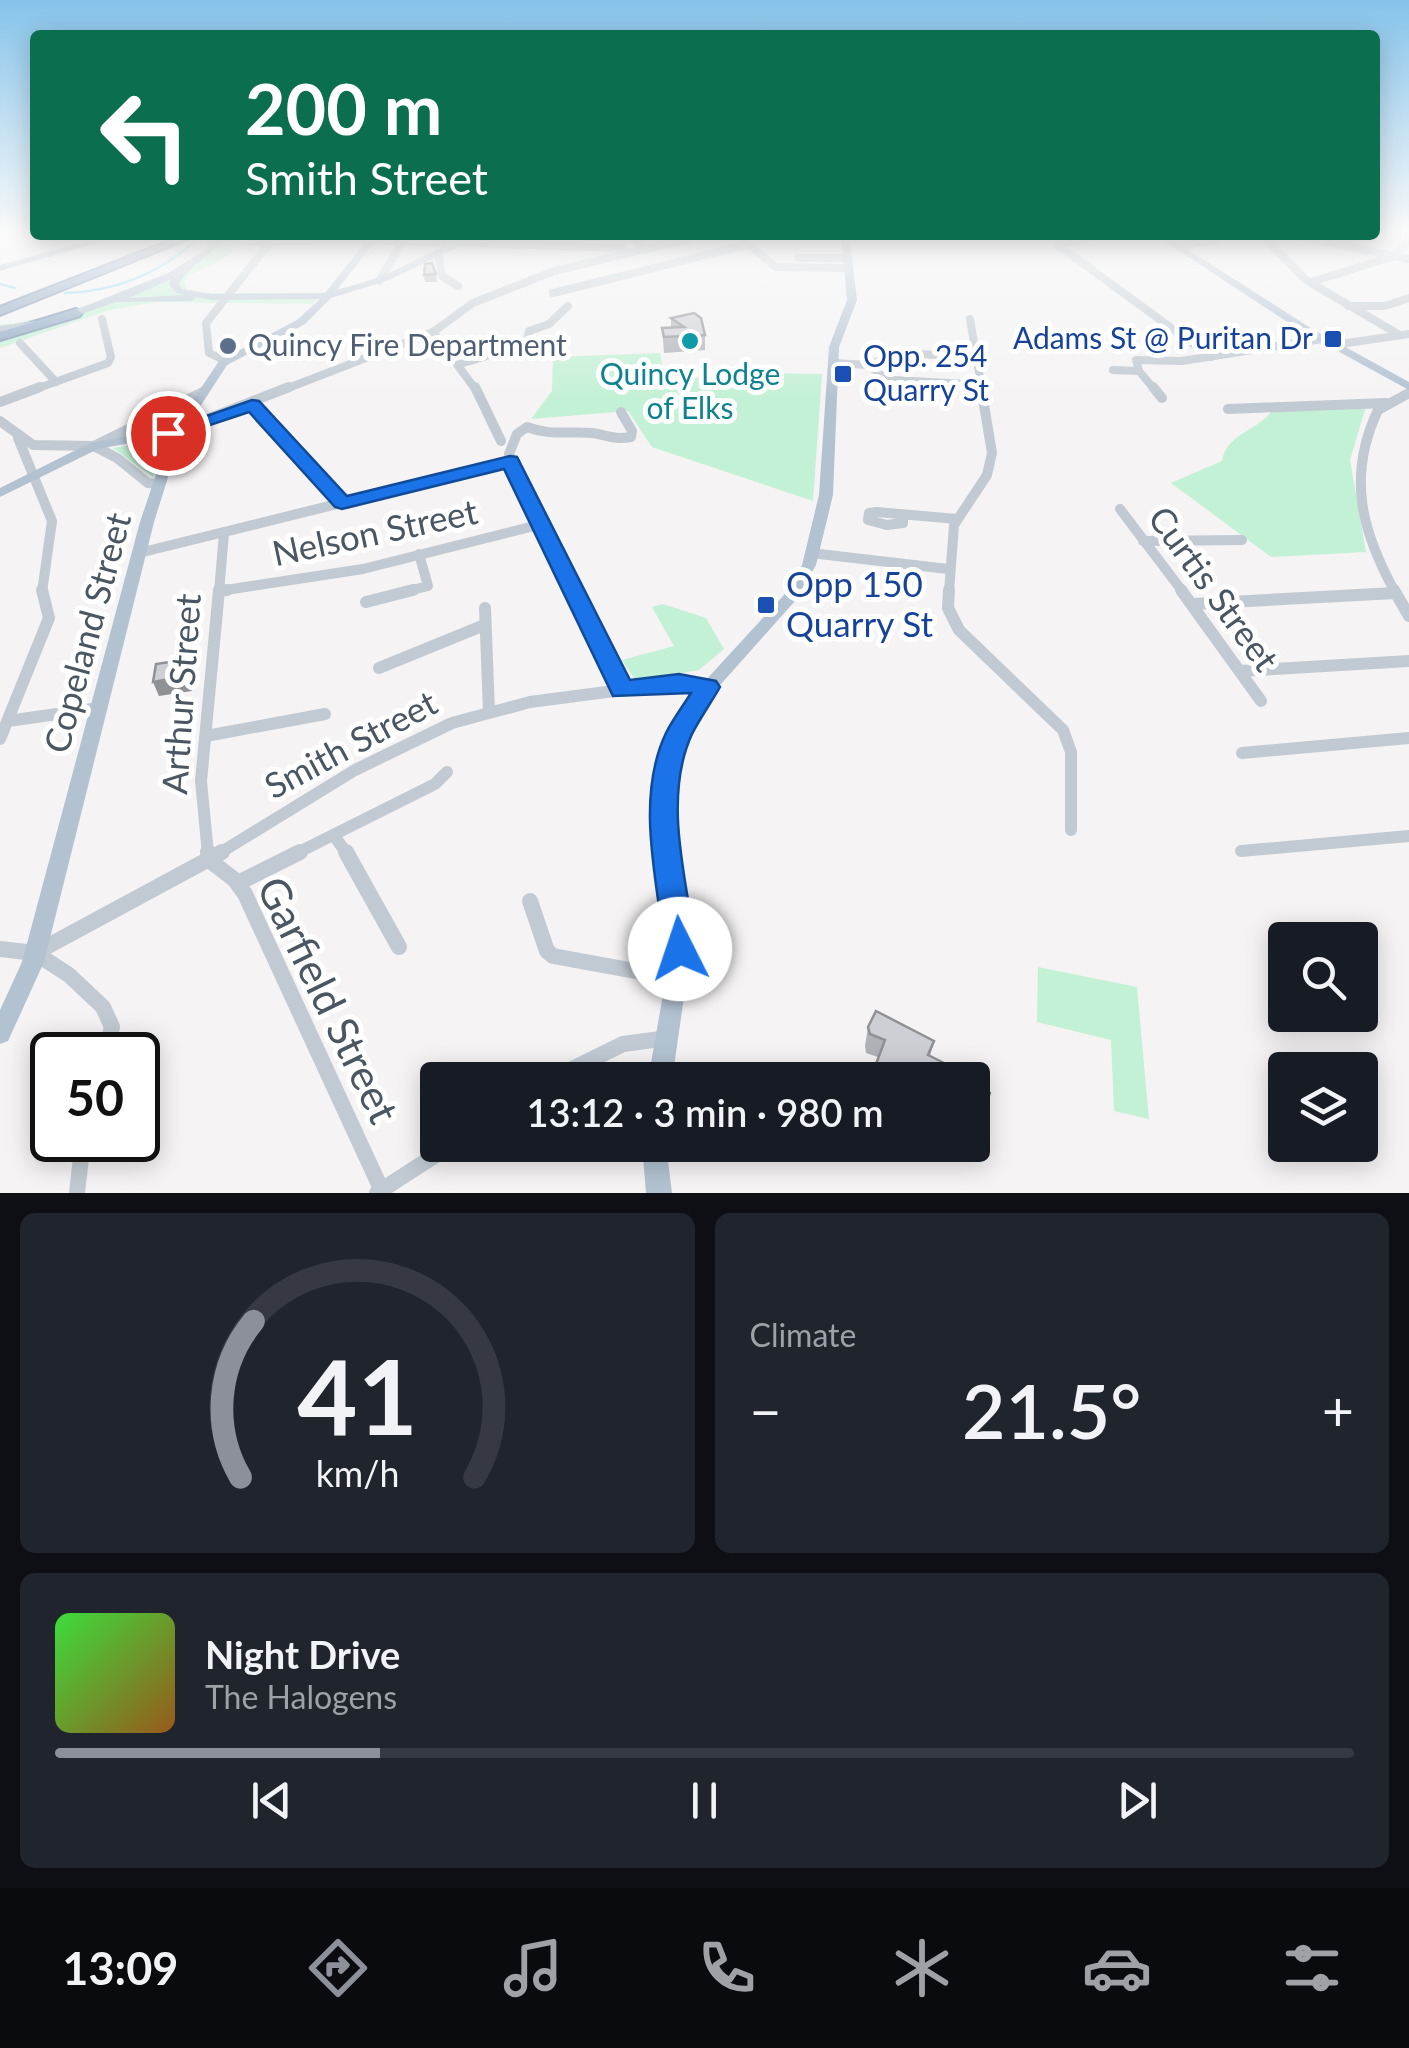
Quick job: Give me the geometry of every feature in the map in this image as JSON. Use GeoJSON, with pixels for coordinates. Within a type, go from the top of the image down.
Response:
{"type":"FeatureCollection","features":[{"type":"Feature","properties":{"kind":"highway"},"geometry":{"type":"LineString","coordinates":[[0,307],[47,289]]}},
{"type":"Feature","properties":{"kind":"highway"},"geometry":{"type":"LineString","coordinates":[[0,332],[76,313]]}},
{"type":"Feature","properties":{"kind":"main road"},"geometry":{"type":"LineString","coordinates":[[76,313],[135,289]]}},
{"type":"Feature","properties":{"kind":"main road"},"geometry":{"type":"LineString","coordinates":[[177,289],[191,295],[226,297]]}},
{"type":"Feature","properties":{"kind":"main road","name":"Copeland Street"},"geometry":{"type":"LineString","coordinates":[[0,1034],[35,953],[139,553],[178,430],[226,361],[294,327],[334,289]]}},
{"type":"Feature","properties":{"kind":"main road"},"geometry":{"type":"LineString","coordinates":[[91,308],[143,299],[328,296],[353,289]]}},
{"type":"Feature","properties":{"kind":"main road"},"geometry":{"type":"LineString","coordinates":[[663,1062],[678,978],[679,918],[665,830],[665,789],[678,736],[707,687],[790,598],[804,575],[826,495],[835,344],[852,300],[851,289]]}},
{"type":"Feature","properties":{"kind":"main road"},"geometry":{"type":"LineString","coordinates":[[1245,289],[1387,376],[1409,394]]}},
{"type":"Feature","properties":{"kind":"main road"},"geometry":{"type":"LineString","coordinates":[[0,494],[94,446],[178,430]]}},
{"type":"Feature","properties":{"kind":"main road"},"geometry":{"type":"LineString","coordinates":[[656,1162],[659,1193]]}},
{"type":"Feature","properties":{"kind":"street"},"geometry":{"type":"LineString","coordinates":[[226,361],[209,354],[205,325],[233,289]]}},
{"type":"Feature","properties":{"kind":"street"},"geometry":{"type":"LineString","coordinates":[[178,430],[252,405],[433,332],[472,303],[507,289]]}},
{"type":"Feature","properties":{"kind":"street"},"geometry":{"type":"LineString","coordinates":[[553,293],[570,289]]}},
{"type":"Feature","properties":{"kind":"street"},"geometry":{"type":"LineString","coordinates":[[1118,289],[1211,357]]}},
{"type":"Feature","properties":{"kind":"street"},"geometry":{"type":"LineString","coordinates":[[1321,289],[1398,334]]}},
{"type":"Feature","properties":{"kind":"street"},"geometry":{"type":"LineString","coordinates":[[1348,306],[1385,306],[1409,298]]}},
{"type":"Feature","properties":{"kind":"street"},"geometry":{"type":"LineString","coordinates":[[460,364],[526,344],[536,325],[549,324],[568,306]]}},
{"type":"Feature","properties":{"kind":"street"},"geometry":{"type":"LineString","coordinates":[[0,402],[110,362],[107,326],[102,319]]}},
{"type":"Feature","properties":{"kind":"street"},"geometry":{"type":"LineString","coordinates":[[970,319],[991,464],[957,519],[948,569],[951,620],[1058,723],[1066,736],[1072,830]]}},
{"type":"Feature","properties":{"kind":"street"},"geometry":{"type":"LineString","coordinates":[[433,332],[460,364],[501,442]]}},
{"type":"Feature","properties":{"kind":"street"},"geometry":{"type":"LineString","coordinates":[[1162,398],[1139,371],[1136,360],[1182,361],[1409,334]]}},
{"type":"Feature","properties":{"kind":"street"},"geometry":{"type":"LineString","coordinates":[[20,343],[56,382]]}},
{"type":"Feature","properties":{"kind":"street"},"geometry":{"type":"LineString","coordinates":[[834,363],[869,365],[890,354],[976,357]]}},
{"type":"Feature","properties":{"kind":"street"},"geometry":{"type":"LineString","coordinates":[[869,365],[876,373],[895,380],[981,385]]}},
{"type":"Feature","properties":{"kind":"street"},"geometry":{"type":"LineString","coordinates":[[1113,370],[1139,371]]}},
{"type":"Feature","properties":{"kind":"street"},"geometry":{"type":"LineString","coordinates":[[1387,376],[1398,391],[1376,413],[1358,469],[1370,529],[1395,594],[1409,616]]}},
{"type":"Feature","properties":{"kind":"street"},"geometry":{"type":"LineString","coordinates":[[94,446],[203,392]]}},
{"type":"Feature","properties":{"kind":"street"},"geometry":{"type":"LineString","coordinates":[[1228,409],[1389,402],[1409,394]]}},
{"type":"Feature","properties":{"kind":"street"},"geometry":{"type":"LineString","coordinates":[[252,405],[342,503]]}},
{"type":"Feature","properties":{"kind":"street"},"geometry":{"type":"LineString","coordinates":[[622,412],[631,437],[609,440],[595,433],[544,434],[534,427],[521,429],[509,454],[622,690]]}},
{"type":"Feature","properties":{"kind":"street"},"geometry":{"type":"LineString","coordinates":[[0,421],[18,438],[37,445],[94,446],[117,458],[148,483],[158,484]]}},
{"type":"Feature","properties":{"kind":"street"},"geometry":{"type":"LineString","coordinates":[[0,739],[49,618],[41,587],[52,522],[18,438]]}},
{"type":"Feature","properties":{"kind":"street"},"geometry":{"type":"LineString","coordinates":[[139,553],[510,462]]}},
{"type":"Feature","properties":{"kind":"street","name":"Curtis Street"},"geometry":{"type":"LineString","coordinates":[[1120,509],[1194,604],[1261,702]]}},
{"type":"Feature","properties":{"kind":"street"},"geometry":{"type":"LineString","coordinates":[[903,515],[957,519]]}},
{"type":"Feature","properties":{"kind":"street","name":"Nelson Street"},"geometry":{"type":"LineString","coordinates":[[219,591],[334,574],[542,524]]}},
{"type":"Feature","properties":{"kind":"street","name":"Arthur Street"},"geometry":{"type":"LineString","coordinates":[[209,860],[201,781],[224,533]]}},
{"type":"Feature","properties":{"kind":"street"},"geometry":{"type":"LineString","coordinates":[[1143,541],[1242,540]]}},
{"type":"Feature","properties":{"kind":"street"},"geometry":{"type":"LineString","coordinates":[[811,552],[948,569]]}},
{"type":"Feature","properties":{"kind":"street"},"geometry":{"type":"LineString","coordinates":[[366,602],[428,586],[420,554]]}},
{"type":"Feature","properties":{"kind":"street"},"geometry":{"type":"LineString","coordinates":[[1194,604],[1395,594]]}},
{"type":"Feature","properties":{"kind":"street"},"geometry":{"type":"LineString","coordinates":[[485,608],[482,626],[489,712]]}},
{"type":"Feature","properties":{"kind":"street"},"geometry":{"type":"LineString","coordinates":[[379,668],[482,626]]}},
{"type":"Feature","properties":{"kind":"street"},"geometry":{"type":"LineString","coordinates":[[1241,671],[1409,660]]}},
{"type":"Feature","properties":{"kind":"street","name":"Smith Street"},"geometry":{"type":"LineString","coordinates":[[209,860],[355,770],[420,737],[489,712],[530,702],[679,682],[707,687]]}},
{"type":"Feature","properties":{"kind":"street"},"geometry":{"type":"LineString","coordinates":[[8,721],[100,708]]}},
{"type":"Feature","properties":{"kind":"street"},"geometry":{"type":"LineString","coordinates":[[206,736],[325,714]]}},
{"type":"Feature","properties":{"kind":"street"},"geometry":{"type":"LineString","coordinates":[[1242,752],[1409,738]]}},
{"type":"Feature","properties":{"kind":"street"},"geometry":{"type":"LineString","coordinates":[[238,883],[435,784],[447,772]]}},
{"type":"Feature","properties":{"kind":"street"},"geometry":{"type":"LineString","coordinates":[[1241,852],[1409,836]]}},
{"type":"Feature","properties":{"kind":"street"},"geometry":{"type":"LineString","coordinates":[[335,837],[354,864],[398,947]]}},
{"type":"Feature","properties":{"kind":"street","name":"Garfield Street"},"geometry":{"type":"LineString","coordinates":[[35,953],[209,860],[238,883],[380,1192]]}},
{"type":"Feature","properties":{"kind":"street"},"geometry":{"type":"LineString","coordinates":[[530,901],[546,948],[553,956],[678,978]]}},
{"type":"Feature","properties":{"kind":"street"},"geometry":{"type":"LineString","coordinates":[[0,950],[35,953],[70,975],[106,1011],[111,1032]]}},
{"type":"Feature","properties":{"kind":"street"},"geometry":{"type":"LineString","coordinates":[[589,1062],[628,1044],[652,1037],[668,1038]]}},
{"type":"Feature","properties":{"kind":"street"},"geometry":{"type":"LineString","coordinates":[[77,1193],[80,1162]]}},
{"type":"Feature","properties":{"kind":"street"},"geometry":{"type":"LineString","coordinates":[[380,1192],[425,1162]]}},
{"type":"Feature","properties":{"kind":"green space"},"geometry":{"type":"Polygon","coordinates":[[[133,289],[322,293],[312,304],[157,302],[110,310],[0,348],[0,338],[32,330],[0,332],[0,325],[48,316],[133,289]]]}},
{"type":"Feature","properties":{"kind":"green space"},"geometry":{"type":"Polygon","coordinates":[[[660,353],[665,380],[759,373],[822,374],[813,501],[652,447],[628,411],[531,419],[552,391],[553,357],[660,353]]]}},
{"type":"Feature","properties":{"kind":"green space"},"geometry":{"type":"Polygon","coordinates":[[[1367,403],[1350,460],[1366,552],[1271,557],[1171,483],[1222,461],[1236,438],[1272,411],[1367,403]]]}},
{"type":"Feature","properties":{"kind":"green space"},"geometry":{"type":"Polygon","coordinates":[[[166,442],[153,477],[113,448],[166,442]]]}},
{"type":"Feature","properties":{"kind":"green space"},"geometry":{"type":"Polygon","coordinates":[[[663,604],[706,618],[724,649],[699,670],[636,681],[622,660],[674,646],[652,607],[663,604]]]}},
{"type":"Feature","properties":{"kind":"green space"},"geometry":{"type":"Polygon","coordinates":[[[1038,967],[1137,987],[1149,1119],[1114,1111],[1111,1040],[1037,1022],[1038,967]]]}},
{"type":"Feature","properties":{"kind":"building"},"geometry":{"type":"Polygon","coordinates":[[[694,313],[701,318],[705,335],[664,337],[662,328],[684,327],[671,318],[694,313]]]}},
{"type":"Feature","properties":{"kind":"building"},"geometry":{"type":"Polygon","coordinates":[[[189,659],[186,676],[153,682],[156,664],[189,659]]]}},
{"type":"Feature","properties":{"kind":"building"},"geometry":{"type":"Polygon","coordinates":[[[876,1011],[934,1041],[928,1055],[942,1062],[877,1062],[885,1040],[870,1034],[868,1027],[876,1011]]]}},
{"type":"Feature","properties":{"kind":"waterway"},"geometry":{"type":"LineString","coordinates":[[65,293],[101,289]]}},
{"type":"Feature","properties":{"kind":"place","name":"Adams St @ Puritan Dr"},"geometry":{"type":"Point","coordinates":[1333,339]}},
{"type":"Feature","properties":{"kind":"place","name":"Quincy Lodge of Elks"},"geometry":{"type":"Point","coordinates":[690,341]}},
{"type":"Feature","properties":{"kind":"place","name":"Quincy Fire Department"},"geometry":{"type":"Point","coordinates":[228,346]}},
{"type":"Feature","properties":{"kind":"place","name":"Opp. 254 Quarry St"},"geometry":{"type":"Point","coordinates":[843,374]}},
{"type":"Feature","properties":{"kind":"place","name":"Opp 150 Quarry St"},"geometry":{"type":"Point","coordinates":[766,605]}},
{"type":"Feature","properties":{"kind":"route"},"geometry":{"type":"LineString","coordinates":[[168,433],[252,405],[342,503],[510,462],[619,677],[622,690],[679,682],[707,687],[678,736],[665,789],[665,830],[680,949]]}}]}
